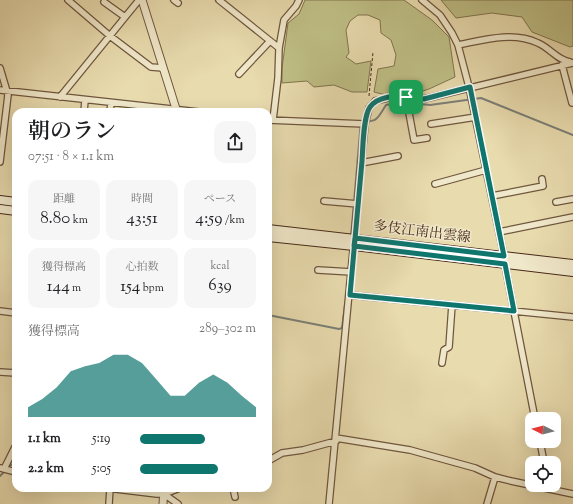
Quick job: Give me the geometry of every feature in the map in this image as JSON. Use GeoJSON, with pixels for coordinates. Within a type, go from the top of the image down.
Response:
{"type":"FeatureCollection","features":[{"type":"Feature","properties":{"kind":"main road"},"geometry":{"type":"LineString","coordinates":[[0,200],[12,202]]}},
{"type":"Feature","properties":{"kind":"main road"},"geometry":{"type":"LineString","coordinates":[[0,209],[12,210]]}},
{"type":"Feature","properties":{"kind":"main road","name":"多伎江南出雲線"},"geometry":{"type":"LineString","coordinates":[[272,230],[505,264],[573,272]]}},
{"type":"Feature","properties":{"kind":"main road","name":"多伎江南出雲線"},"geometry":{"type":"LineString","coordinates":[[272,237],[354,242],[573,264]]}},
{"type":"Feature","properties":{"kind":"street"},"geometry":{"type":"LineString","coordinates":[[68,0],[110,36],[151,67],[163,68]]}},
{"type":"Feature","properties":{"kind":"street"},"geometry":{"type":"LineString","coordinates":[[60,97],[124,17],[140,0],[176,108]]}},
{"type":"Feature","properties":{"kind":"street"},"geometry":{"type":"LineString","coordinates":[[220,0],[279,48]]}},
{"type":"Feature","properties":{"kind":"street"},"geometry":{"type":"LineString","coordinates":[[272,110],[278,78],[279,48],[284,20],[299,0]]}},
{"type":"Feature","properties":{"kind":"street"},"geometry":{"type":"LineString","coordinates":[[422,0],[440,15],[458,45],[470,87],[504,256]]}},
{"type":"Feature","properties":{"kind":"street"},"geometry":{"type":"LineString","coordinates":[[104,2],[124,17]]}},
{"type":"Feature","properties":{"kind":"street"},"geometry":{"type":"LineString","coordinates":[[458,45],[506,36],[539,43],[563,61],[572,63]]}},
{"type":"Feature","properties":{"kind":"street"},"geometry":{"type":"LineString","coordinates":[[239,74],[270,41]]}},
{"type":"Feature","properties":{"kind":"street"},"geometry":{"type":"LineString","coordinates":[[329,504],[350,295],[361,163],[365,124],[369,108],[375,101],[396,96],[424,99],[572,63]]}},
{"type":"Feature","properties":{"kind":"street"},"geometry":{"type":"LineString","coordinates":[[562,65],[573,103]]}},
{"type":"Feature","properties":{"kind":"street"},"geometry":{"type":"LineString","coordinates":[[0,68],[8,91],[0,162]]}},
{"type":"Feature","properties":{"kind":"street"},"geometry":{"type":"LineString","coordinates":[[0,90],[142,108]]}},
{"type":"Feature","properties":{"kind":"street"},"geometry":{"type":"LineString","coordinates":[[406,97],[414,140],[427,138]]}},
{"type":"Feature","properties":{"kind":"street"},"geometry":{"type":"LineString","coordinates":[[84,108],[85,100]]}},
{"type":"Feature","properties":{"kind":"street"},"geometry":{"type":"LineString","coordinates":[[110,108],[111,103]]}},
{"type":"Feature","properties":{"kind":"street"},"geometry":{"type":"LineString","coordinates":[[431,124],[476,117]]}},
{"type":"Feature","properties":{"kind":"street"},"geometry":{"type":"LineString","coordinates":[[272,120],[365,124]]}},
{"type":"Feature","properties":{"kind":"street"},"geometry":{"type":"LineString","coordinates":[[361,163],[398,156]]}},
{"type":"Feature","properties":{"kind":"street"},"geometry":{"type":"LineString","coordinates":[[435,184],[486,170]]}},
{"type":"Feature","properties":{"kind":"street"},"geometry":{"type":"LineString","coordinates":[[492,196],[543,186],[542,179]]}},
{"type":"Feature","properties":{"kind":"street"},"geometry":{"type":"LineString","coordinates":[[556,202],[573,199]]}},
{"type":"Feature","properties":{"kind":"street"},"geometry":{"type":"LineString","coordinates":[[324,200],[358,204]]}},
{"type":"Feature","properties":{"kind":"street"},"geometry":{"type":"LineString","coordinates":[[499,232],[573,216]]}},
{"type":"Feature","properties":{"kind":"street"},"geometry":{"type":"LineString","coordinates":[[505,264],[534,412]]}},
{"type":"Feature","properties":{"kind":"street"},"geometry":{"type":"LineString","coordinates":[[318,270],[352,272]]}},
{"type":"Feature","properties":{"kind":"street"},"geometry":{"type":"LineString","coordinates":[[350,295],[573,317]]}},
{"type":"Feature","properties":{"kind":"street"},"geometry":{"type":"LineString","coordinates":[[442,363],[444,350],[448,347],[452,305]]}},
{"type":"Feature","properties":{"kind":"street"},"geometry":{"type":"LineString","coordinates":[[0,311],[12,312]]}},
{"type":"Feature","properties":{"kind":"street"},"geometry":{"type":"LineString","coordinates":[[0,372],[12,373]]}},
{"type":"Feature","properties":{"kind":"street"},"geometry":{"type":"LineString","coordinates":[[272,459],[282,453],[304,450],[336,440],[410,450],[476,468],[495,477],[525,483]]}},
{"type":"Feature","properties":{"kind":"street"},"geometry":{"type":"LineString","coordinates":[[12,452],[2,468],[12,471]]}},
{"type":"Feature","properties":{"kind":"street"},"geometry":{"type":"LineString","coordinates":[[487,504],[495,477]]}},
{"type":"Feature","properties":{"kind":"street"},"geometry":{"type":"LineString","coordinates":[[561,491],[573,494]]}},
{"type":"Feature","properties":{"kind":"street"},"geometry":{"type":"LineString","coordinates":[[109,504],[111,492]]}},
{"type":"Feature","properties":{"kind":"street"},"geometry":{"type":"LineString","coordinates":[[163,504],[164,492]]}},
{"type":"Feature","properties":{"kind":"street"},"geometry":{"type":"LineString","coordinates":[[165,492],[178,504]]}},
{"type":"Feature","properties":{"kind":"street"},"geometry":{"type":"LineString","coordinates":[[234,492],[235,498]]}},
{"type":"Feature","properties":{"kind":"path"},"geometry":{"type":"LineString","coordinates":[[369,96],[373,52]]}},
{"type":"Feature","properties":{"kind":"green space"},"geometry":{"type":"Polygon","coordinates":[[[305,0],[404,0],[432,20],[449,37],[455,77],[429,89],[411,95],[398,93],[386,95],[374,92],[378,69],[394,66],[396,55],[391,40],[381,33],[380,20],[368,15],[358,15],[350,21],[346,30],[349,53],[346,57],[356,64],[371,61],[367,92],[352,92],[334,85],[314,87],[307,81],[282,83],[282,68],[288,23],[299,14],[305,0]]]}},
{"type":"Feature","properties":{"kind":"green space"},"geometry":{"type":"Polygon","coordinates":[[[441,0],[573,0],[573,46],[570,47],[532,32],[522,17],[492,13],[456,18],[441,0]]]}},
{"type":"Feature","properties":{"kind":"waterway"},"geometry":{"type":"LineString","coordinates":[[351,237],[361,121],[371,121],[376,119],[386,105],[401,102],[430,105],[481,98],[573,135]]}},
{"type":"Feature","properties":{"kind":"waterway"},"geometry":{"type":"LineString","coordinates":[[272,316],[339,329],[342,328],[345,305]]}},
{"type":"Feature","properties":{"kind":"waterway"},"geometry":{"type":"LineString","coordinates":[[8,468],[12,464]]}},
{"type":"Feature","properties":{"kind":"waterway"},"geometry":{"type":"LineString","coordinates":[[0,476],[5,471]]}},
{"type":"Feature","properties":{"kind":"route"},"geometry":{"type":"LineString","coordinates":[[406,97],[396,96],[375,101],[369,108],[365,124],[358,204],[350,295],[514,311],[505,264],[354,246],[355,238],[504,256],[470,87],[424,99],[406,97]]}}]}
